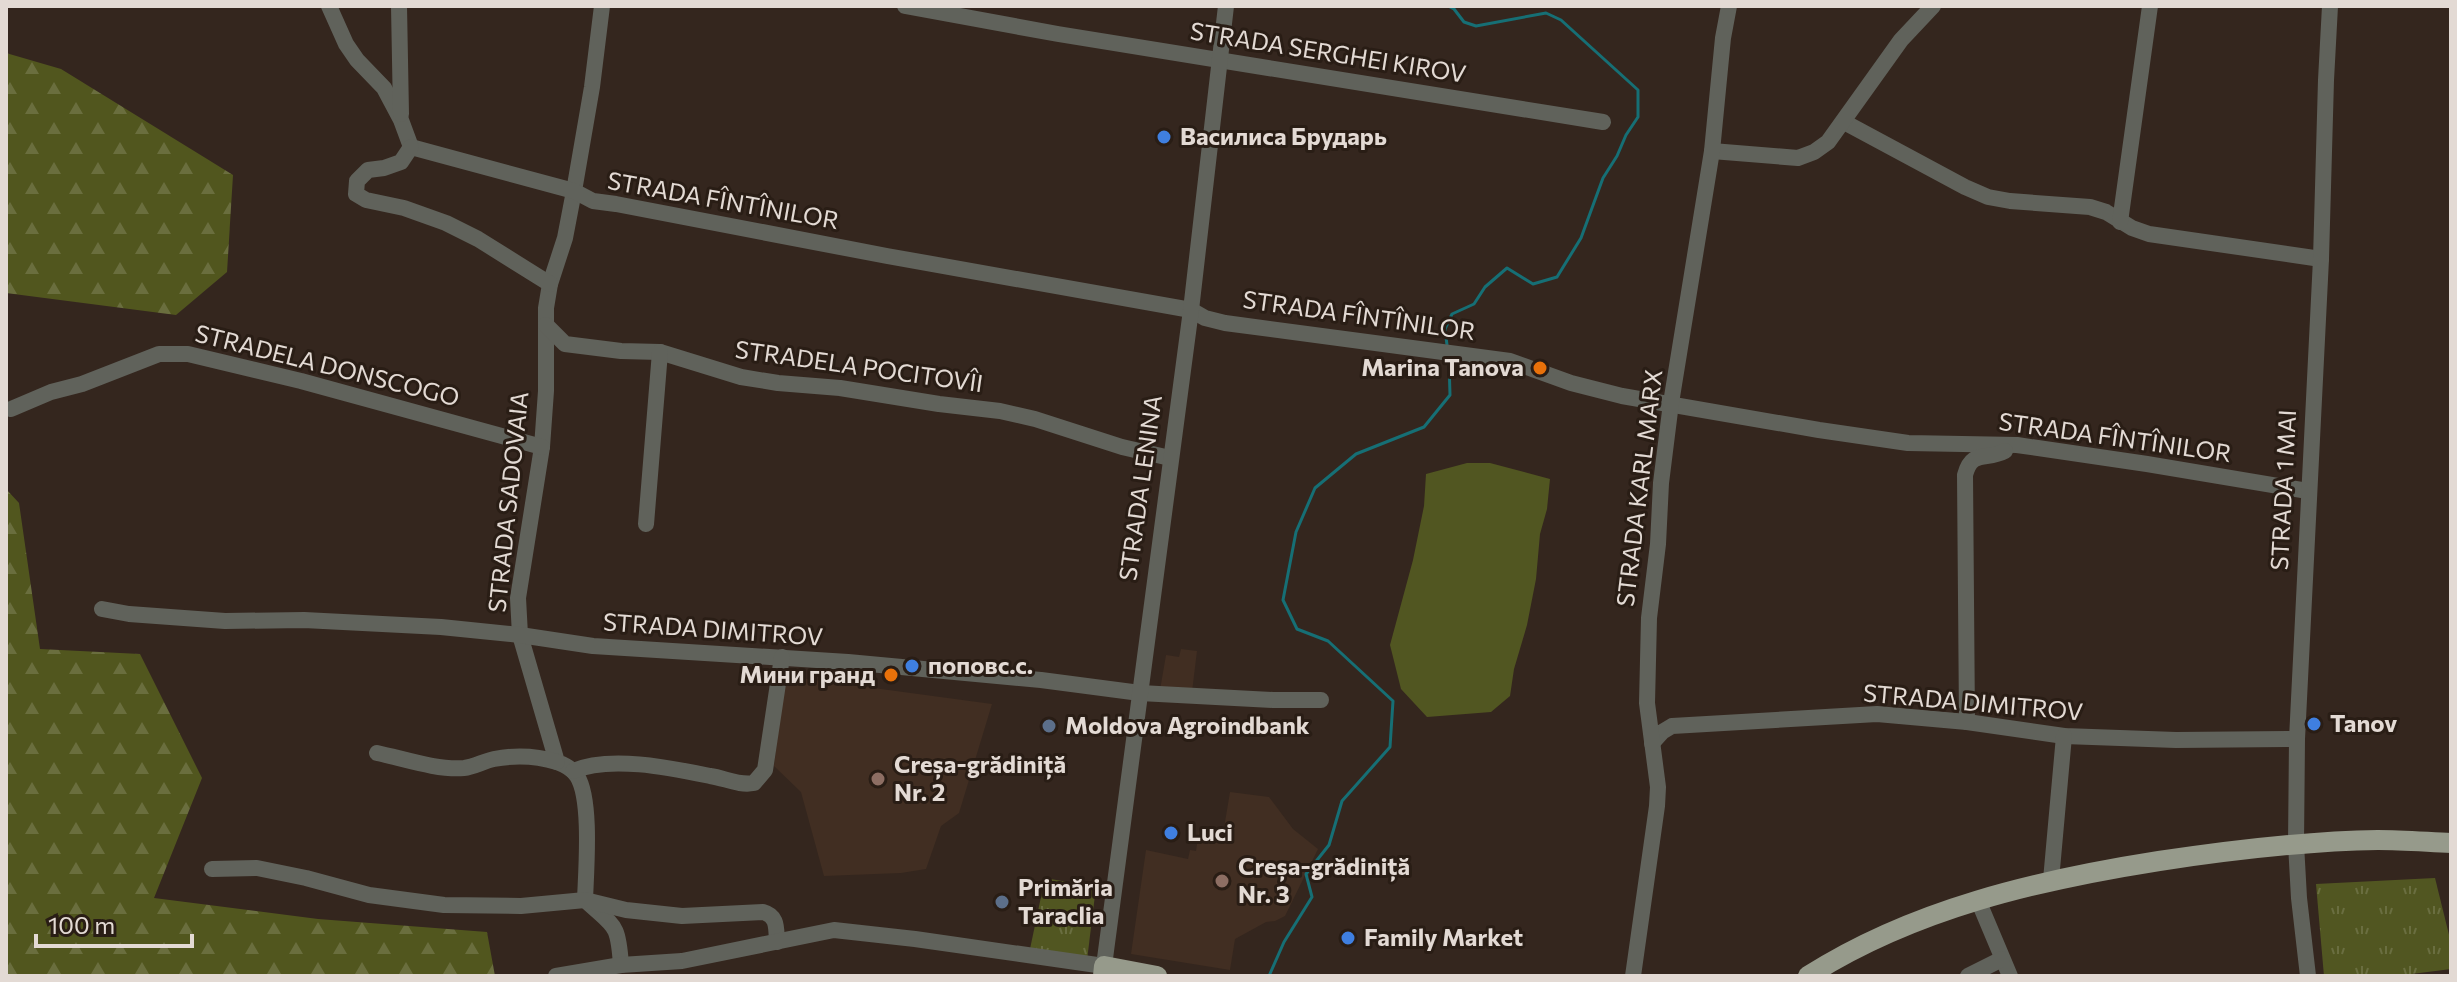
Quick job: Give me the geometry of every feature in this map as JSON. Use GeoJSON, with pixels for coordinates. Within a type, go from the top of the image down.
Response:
{"type":"FeatureCollection","features":[{"type":"Feature","properties":{"kind":"main road"},"geometry":{"type":"LineString","coordinates":[[1808,976],[1876,939],[1927,917],[2051,880],[2245,848],[2379,840],[2451,843]]}},
{"type":"Feature","properties":{"kind":"main road"},"geometry":{"type":"LineString","coordinates":[[1104,971],[1157,976]]}},
{"type":"Feature","properties":{"kind":"street"},"geometry":{"type":"LineString","coordinates":[[329,6],[346,44],[384,88],[411,147],[401,162],[368,170],[357,181],[356,194],[366,200],[404,208],[446,223],[550,284]]}},
{"type":"Feature","properties":{"kind":"street"},"geometry":{"type":"LineString","coordinates":[[399,6],[401,120]]}},
{"type":"Feature","properties":{"kind":"street","name":"STRADA SADOVAIA"},"geometry":{"type":"LineString","coordinates":[[557,762],[520,635],[518,598],[542,447],[550,284],[565,238],[574,191],[602,6]]}},
{"type":"Feature","properties":{"kind":"street","name":"STRADA SERGHEI KIROV"},"geometry":{"type":"LineString","coordinates":[[905,6],[1220,61],[1603,122]]}},
{"type":"Feature","properties":{"kind":"street","name":"STRADA LENINA"},"geometry":{"type":"LineString","coordinates":[[1104,971],[1191,310],[1226,6]]}},
{"type":"Feature","properties":{"kind":"street","name":"STRADA KARL MARX"},"geometry":{"type":"LineString","coordinates":[[1633,976],[1657,806],[1658,787],[1647,703],[1649,618],[1658,544],[1661,483],[1712,151],[1729,6]]}},
{"type":"Feature","properties":{"kind":"street"},"geometry":{"type":"LineString","coordinates":[[1712,151],[1798,158],[1814,152],[1828,142],[1901,40],[1933,6]]}},
{"type":"Feature","properties":{"kind":"street"},"geometry":{"type":"LineString","coordinates":[[2120,222],[2150,6]]}},
{"type":"Feature","properties":{"kind":"street","name":"STRADA 1 MAI"},"geometry":{"type":"LineString","coordinates":[[2308,976],[2296,844],[2297,739],[2330,6]]}},
{"type":"Feature","properties":{"kind":"street"},"geometry":{"type":"LineString","coordinates":[[1844,122],[1988,197],[2090,207],[2149,234],[2321,259]]}},
{"type":"Feature","properties":{"kind":"street","name":"STRADA FÎNTÎNILOR"},"geometry":{"type":"LineString","coordinates":[[411,147],[574,191],[593,201],[1191,310],[1205,318],[1225,323],[1510,361],[1571,383],[1622,396],[1908,443],[2017,445],[2308,491]]}},
{"type":"Feature","properties":{"kind":"street","name":"STRADELA POCITOVÎI"},"geometry":{"type":"LineString","coordinates":[[546,325],[565,344],[660,352],[741,377],[1000,411],[1170,458]]}},
{"type":"Feature","properties":{"kind":"street"},"geometry":{"type":"LineString","coordinates":[[646,524],[660,352]]}},
{"type":"Feature","properties":{"kind":"street","name":"STRADELA DONSCOGO"},"geometry":{"type":"LineString","coordinates":[[11,409],[159,354],[188,354],[301,381],[542,447]]}},
{"type":"Feature","properties":{"kind":"street"},"geometry":{"type":"LineString","coordinates":[[1967,722],[1965,475],[1973,459],[1998,454],[2017,445]]}},
{"type":"Feature","properties":{"kind":"street","name":"STRADA DIMITROV"},"geometry":{"type":"LineString","coordinates":[[102,609],[225,621],[304,620],[441,627],[593,646],[782,657],[1041,680],[1140,693],[1321,700]]}},
{"type":"Feature","properties":{"kind":"street"},"geometry":{"type":"LineString","coordinates":[[573,771],[604,763],[649,766],[749,784],[758,780],[765,770],[782,657]]}},
{"type":"Feature","properties":{"kind":"street","name":"STRADA DIMITROV"},"geometry":{"type":"LineString","coordinates":[[1652,743],[1672,726],[1877,714],[1967,722],[2064,736],[2176,740],[2297,739]]}},
{"type":"Feature","properties":{"kind":"street"},"geometry":{"type":"LineString","coordinates":[[2051,880],[2064,736]]}},
{"type":"Feature","properties":{"kind":"street"},"geometry":{"type":"LineString","coordinates":[[377,753],[466,768],[494,759],[531,757],[557,762],[573,771],[578,777],[585,806],[585,900]]}},
{"type":"Feature","properties":{"kind":"street"},"geometry":{"type":"LineString","coordinates":[[212,869],[257,868],[369,895],[444,905],[521,906],[585,900],[626,910],[682,916],[763,912],[771,914],[775,920],[777,942]]}},
{"type":"Feature","properties":{"kind":"street"},"geometry":{"type":"LineString","coordinates":[[585,900],[613,923],[619,938],[621,965]]}},
{"type":"Feature","properties":{"kind":"street"},"geometry":{"type":"LineString","coordinates":[[1978,900],[2010,976]]}},
{"type":"Feature","properties":{"kind":"street"},"geometry":{"type":"LineString","coordinates":[[556,976],[621,965],[682,961],[821,932],[847,930],[1104,971]]}},
{"type":"Feature","properties":{"kind":"street"},"geometry":{"type":"LineString","coordinates":[[1968,976],[2002,959]]}},
{"type":"Feature","properties":{"kind":"shaded area"},"geometry":{"type":"Polygon","coordinates":[[[1181,649],[1197,651],[1192,692],[1160,690],[1166,655],[1179,657],[1181,649]]]}},
{"type":"Feature","properties":{"kind":"shaded area","name":"Creșa-grădiniță Nr. 2"},"geometry":{"type":"Polygon","coordinates":[[[785,676],[992,704],[959,813],[941,826],[926,869],[824,876],[801,792],[774,766],[785,676]]]}},
{"type":"Feature","properties":{"kind":"shaded area","name":"Creșa-grădiniță Nr. 3"},"geometry":{"type":"Polygon","coordinates":[[[1230,792],[1269,797],[1293,829],[1318,849],[1285,916],[1266,922],[1235,939],[1230,970],[1131,954],[1146,850],[1188,859],[1190,850],[1196,851],[1199,831],[1223,834],[1230,792]]]}},
{"type":"Feature","properties":{"kind":"green space"},"geometry":{"type":"Polygon","coordinates":[[[6,53],[61,69],[233,175],[227,272],[176,315],[6,293],[6,53]]]}},
{"type":"Feature","properties":{"kind":"green space"},"geometry":{"type":"Polygon","coordinates":[[[1467,463],[1490,463],[1550,479],[1536,579],[1510,696],[1491,712],[1427,717],[1401,689],[1390,645],[1413,560],[1424,506],[1426,474],[1467,463]]]}},
{"type":"Feature","properties":{"kind":"green space"},"geometry":{"type":"Polygon","coordinates":[[[6,489],[19,503],[40,649],[140,654],[202,778],[154,898],[318,919],[487,932],[495,976],[6,976],[6,489]]]}},
{"type":"Feature","properties":{"kind":"green space"},"geometry":{"type":"Polygon","coordinates":[[[1045,878],[1096,887],[1087,960],[1030,949],[1045,878]]]}},
{"type":"Feature","properties":{"kind":"green space"},"geometry":{"type":"Polygon","coordinates":[[[2435,878],[2451,943],[2451,969],[2396,976],[2324,976],[2316,884],[2435,878]]]}},
{"type":"Feature","properties":{"kind":"waterway"},"geometry":{"type":"LineString","coordinates":[[1447,345],[1445,329],[1452,314],[1474,304],[1485,287],[1507,268],[1533,284],[1557,277],[1581,238],[1603,178],[1638,117],[1638,90],[1561,20],[1546,13],[1476,26],[1464,22],[1448,6]]}},
{"type":"Feature","properties":{"kind":"waterway"},"geometry":{"type":"LineString","coordinates":[[1269,976],[1284,942],[1312,897],[1306,874],[1329,845],[1342,801],[1390,747],[1393,701],[1328,641],[1297,629],[1283,600],[1296,532],[1315,488],[1356,454],[1424,427],[1450,395],[1449,361]]}},
{"type":"Feature","properties":{"kind":"place","name":"Василиса Брударь"},"geometry":{"type":"Point","coordinates":[1164,137]}},
{"type":"Feature","properties":{"kind":"place","name":"Marina Tanova"},"geometry":{"type":"Point","coordinates":[1540,368]}},
{"type":"Feature","properties":{"kind":"place","name":"поповс.с."},"geometry":{"type":"Point","coordinates":[912,666]}},
{"type":"Feature","properties":{"kind":"place","name":"Мини гранд"},"geometry":{"type":"Point","coordinates":[891,675]}},
{"type":"Feature","properties":{"kind":"place","name":"Tanov"},"geometry":{"type":"Point","coordinates":[2314,724]}},
{"type":"Feature","properties":{"kind":"place","name":"Moldova Agroindbank"},"geometry":{"type":"Point","coordinates":[1049,726]}},
{"type":"Feature","properties":{"kind":"place","name":"Creșa-grădiniță Nr. 2"},"geometry":{"type":"Point","coordinates":[878,779]}},
{"type":"Feature","properties":{"kind":"place","name":"Luci"},"geometry":{"type":"Point","coordinates":[1171,833]}},
{"type":"Feature","properties":{"kind":"place","name":"Creșa-grădiniță Nr. 3"},"geometry":{"type":"Point","coordinates":[1222,881]}},
{"type":"Feature","properties":{"kind":"place","name":"Primăria Taraclia"},"geometry":{"type":"Point","coordinates":[1002,902]}},
{"type":"Feature","properties":{"kind":"place","name":"Family Market"},"geometry":{"type":"Point","coordinates":[1348,938]}}]}
